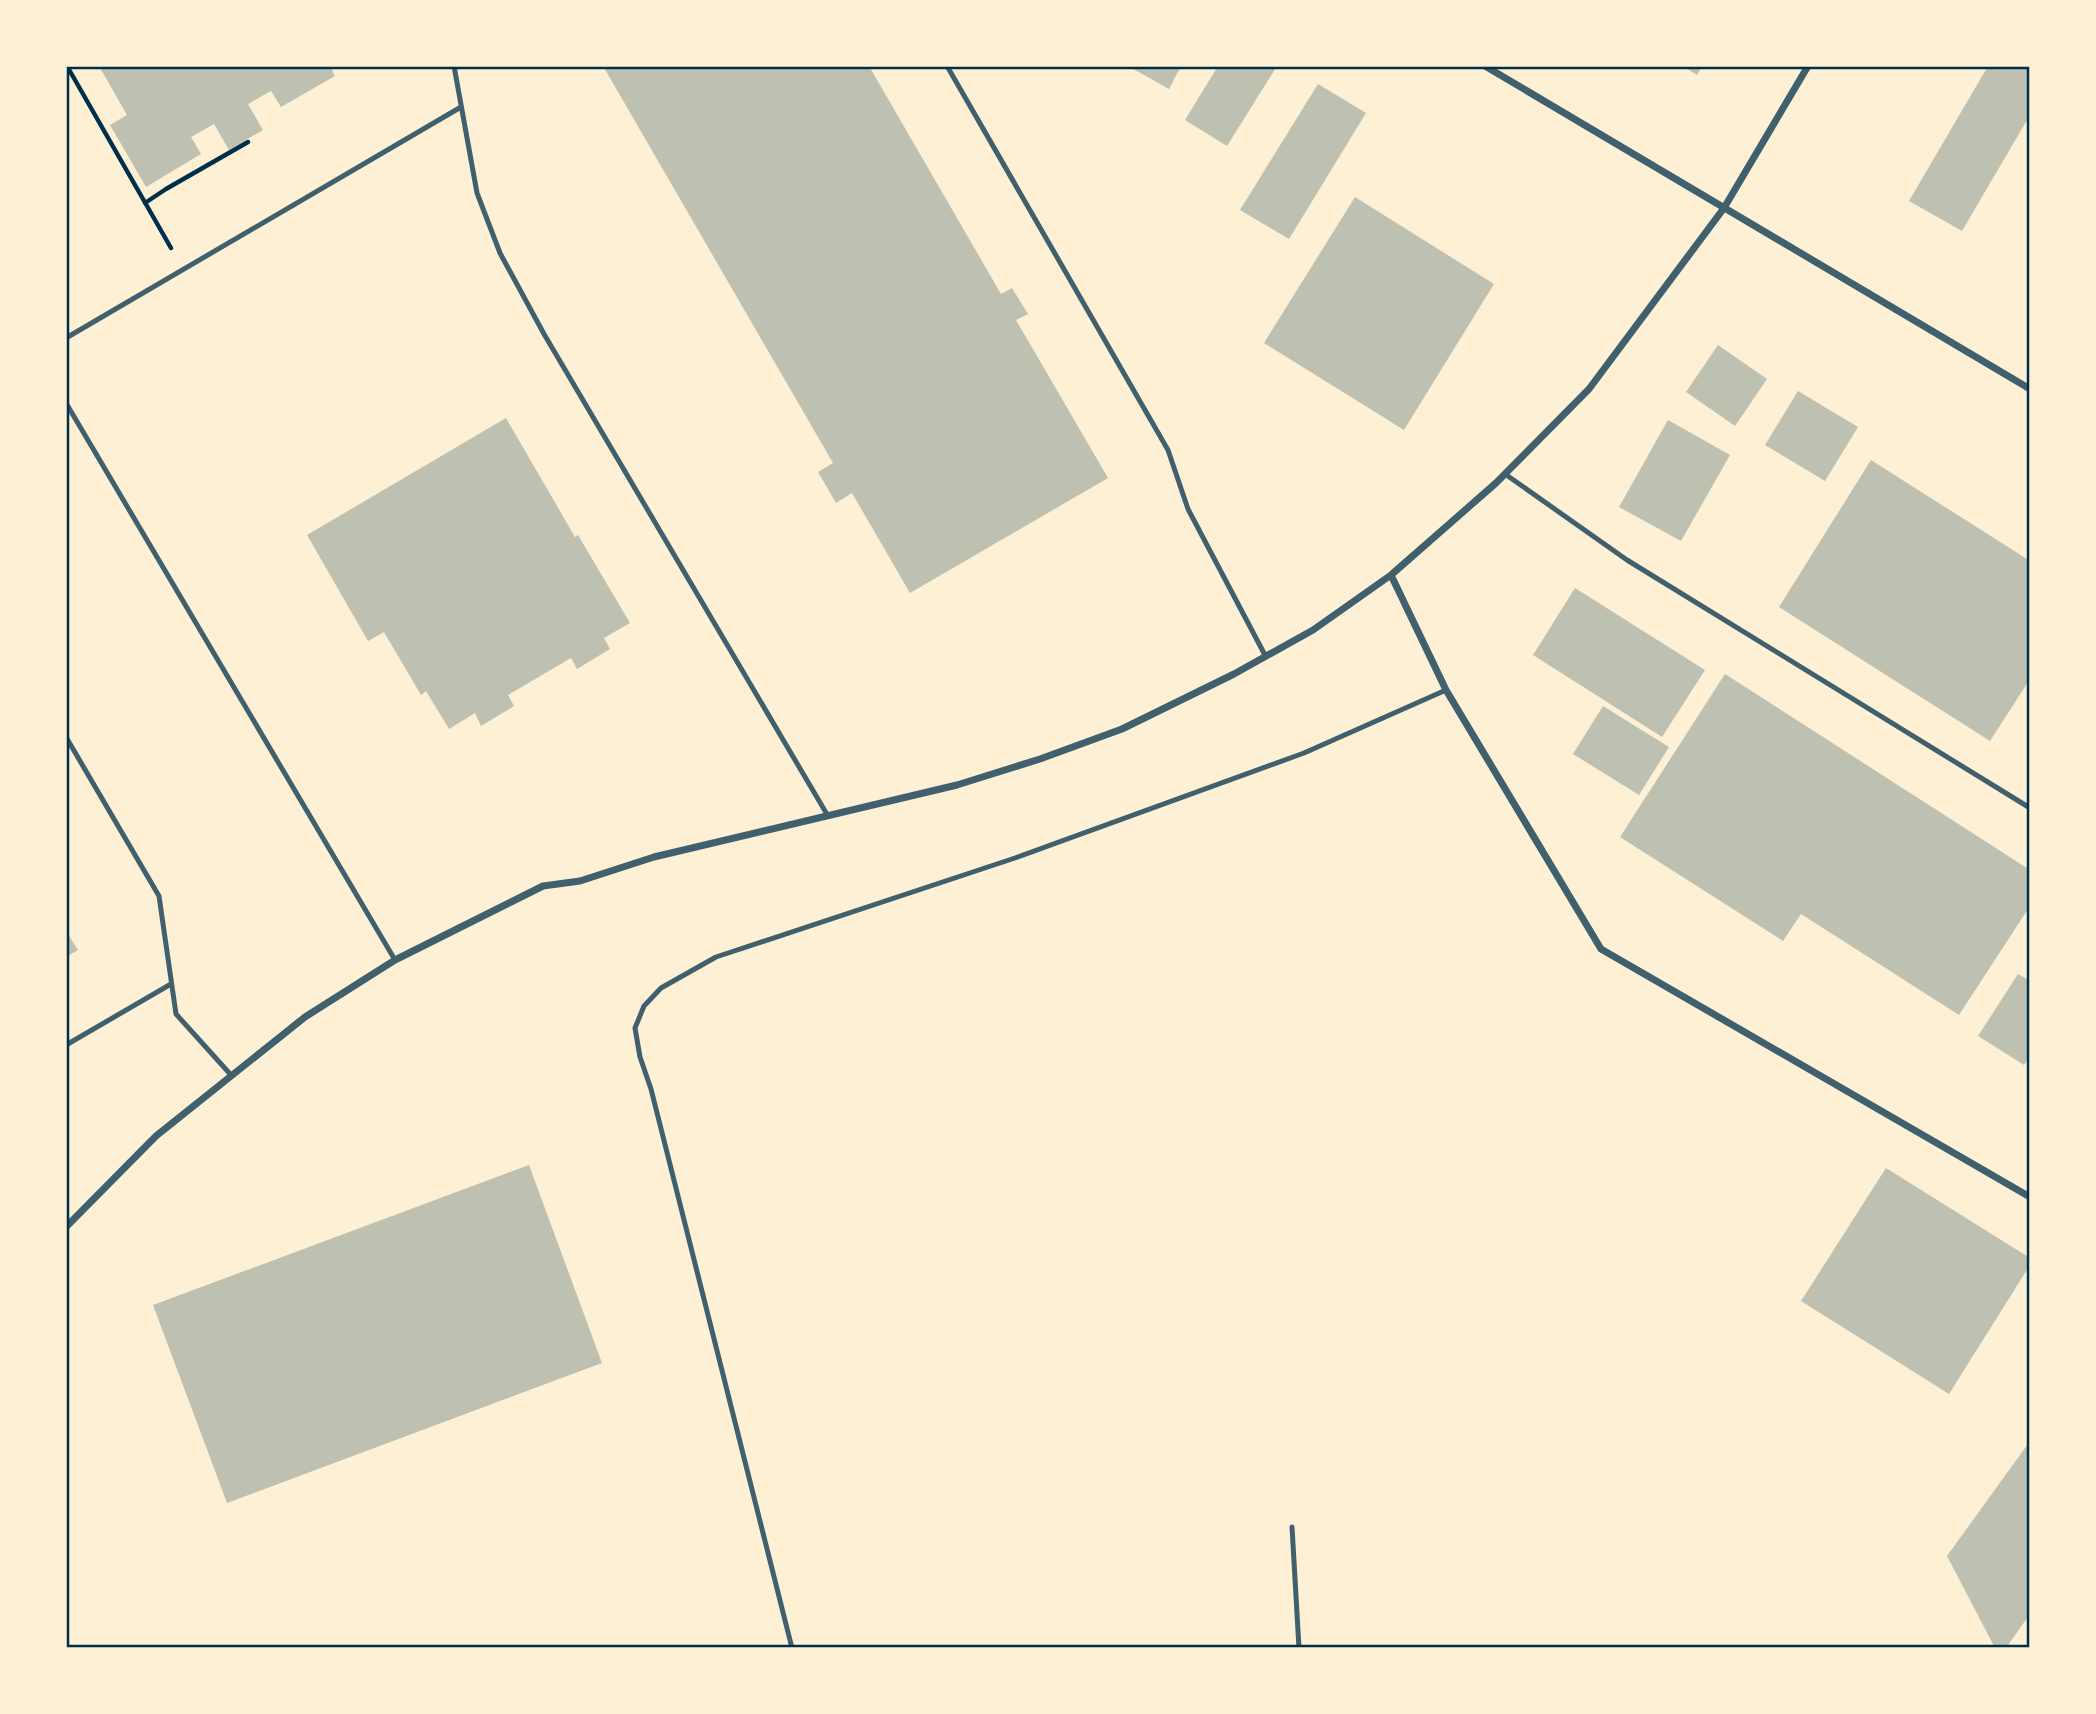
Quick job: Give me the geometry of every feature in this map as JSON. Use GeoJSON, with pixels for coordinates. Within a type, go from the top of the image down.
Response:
{"type":"FeatureCollection","features":[{"type":"Feature","properties":{"kind":"street"},"geometry":{"type":"LineString","coordinates":[[1485,66],[2029,389]]}},
{"type":"Feature","properties":{"kind":"street"},"geometry":{"type":"LineString","coordinates":[[66,1227],[156,1136],[305,1017],[395,960],[542,886],[580,881],[654,857],[957,785],[1063,751],[1122,729],[1266,657],[1313,630],[1391,575],[1504,474],[1589,389],[1724,208],[1808,66]]}},
{"type":"Feature","properties":{"kind":"street"},"geometry":{"type":"LineString","coordinates":[[1391,575],[1446,690],[1601,949],[2029,1197]]}},
{"type":"Feature","properties":{"kind":"lane"},"geometry":{"type":"LineString","coordinates":[[454,66],[477,193],[500,253],[544,334],[828,816]]}},
{"type":"Feature","properties":{"kind":"lane"},"geometry":{"type":"LineString","coordinates":[[947,66],[1168,450],[1188,509],[1266,657]]}},
{"type":"Feature","properties":{"kind":"lane"},"geometry":{"type":"LineString","coordinates":[[66,338],[461,107]]}},
{"type":"Feature","properties":{"kind":"lane"},"geometry":{"type":"LineString","coordinates":[[66,403],[395,960]]}},
{"type":"Feature","properties":{"kind":"lane"},"geometry":{"type":"LineString","coordinates":[[1504,474],[1627,560],[2029,808]]}},
{"type":"Feature","properties":{"kind":"lane"},"geometry":{"type":"LineString","coordinates":[[792,1647],[654,1102],[640,1057],[635,1028],[644,1006],[661,988],[716,957],[1015,858],[1291,758],[1446,690]]}},
{"type":"Feature","properties":{"kind":"lane"},"geometry":{"type":"LineString","coordinates":[[66,737],[159,896],[176,1014],[231,1075]]}},
{"type":"Feature","properties":{"kind":"lane"},"geometry":{"type":"LineString","coordinates":[[66,1045],[171,984]]}},
{"type":"Feature","properties":{"kind":"lane"},"geometry":{"type":"LineString","coordinates":[[1292,1527],[1299,1647]]}},
{"type":"Feature","properties":{"kind":"path"},"geometry":{"type":"LineString","coordinates":[[67,66],[183,270]]}},
{"type":"Feature","properties":{"kind":"path"},"geometry":{"type":"LineString","coordinates":[[145,203],[248,142]]}},
{"type":"Feature","properties":{"kind":"building"},"geometry":{"type":"Polygon","coordinates":[[[99,66],[330,66],[335,76],[281,107],[271,91],[248,104],[263,130],[229,150],[214,124],[191,137],[201,154],[146,187],[110,125],[127,115],[99,66]]]}},
{"type":"Feature","properties":{"kind":"building"},"geometry":{"type":"Polygon","coordinates":[[[603,66],[869,66],[1001,294],[1012,288],[1028,314],[1016,320],[1108,478],[910,593],[852,493],[836,503],[818,472],[833,463],[603,66]]]}},
{"type":"Feature","properties":{"kind":"building"},"geometry":{"type":"Polygon","coordinates":[[[1128,66],[1181,66],[1169,89],[1128,66]]]}},
{"type":"Feature","properties":{"kind":"building"},"geometry":{"type":"Polygon","coordinates":[[[1218,66],[1277,66],[1227,146],[1185,120],[1218,66]]]}},
{"type":"Feature","properties":{"kind":"building"},"geometry":{"type":"Polygon","coordinates":[[[1683,66],[1702,66],[1697,75],[1683,66]]]}},
{"type":"Feature","properties":{"kind":"building"},"geometry":{"type":"Polygon","coordinates":[[[1988,66],[2030,66],[2030,115],[1962,231],[1909,201],[1988,66]]]}},
{"type":"Feature","properties":{"kind":"building"},"geometry":{"type":"Polygon","coordinates":[[[1318,84],[1366,113],[1289,239],[1240,210],[1318,84]]]}},
{"type":"Feature","properties":{"kind":"building"},"geometry":{"type":"Polygon","coordinates":[[[1355,197],[1494,284],[1404,430],[1264,343],[1355,197]]]}},
{"type":"Feature","properties":{"kind":"building"},"geometry":{"type":"Polygon","coordinates":[[[1718,345],[1767,379],[1735,426],[1686,392],[1718,345]]]}},
{"type":"Feature","properties":{"kind":"building"},"geometry":{"type":"Polygon","coordinates":[[[1798,391],[1858,427],[1825,481],[1765,445],[1798,391]]]}},
{"type":"Feature","properties":{"kind":"building"},"geometry":{"type":"Polygon","coordinates":[[[506,418],[575,537],[578,535],[630,623],[604,638],[610,649],[577,669],[571,658],[508,695],[514,706],[481,726],[475,713],[449,729],[426,691],[421,695],[384,632],[368,641],[307,535],[506,418]]]}},
{"type":"Feature","properties":{"kind":"building"},"geometry":{"type":"Polygon","coordinates":[[[1668,420],[1730,455],[1681,541],[1619,507],[1668,420]]]}},
{"type":"Feature","properties":{"kind":"building"},"geometry":{"type":"Polygon","coordinates":[[[1871,460],[2030,561],[2030,679],[1990,741],[1779,607],[1871,460]]]}},
{"type":"Feature","properties":{"kind":"building"},"geometry":{"type":"Polygon","coordinates":[[[1575,588],[1705,670],[1662,737],[1533,655],[1575,588]]]}},
{"type":"Feature","properties":{"kind":"building"},"geometry":{"type":"Polygon","coordinates":[[[1725,674],[2030,870],[2030,906],[1959,1015],[1801,914],[1783,941],[1620,837],[1725,674]]]}},
{"type":"Feature","properties":{"kind":"building"},"geometry":{"type":"Polygon","coordinates":[[[1603,706],[1669,747],[1639,795],[1573,754],[1603,706]]]}},
{"type":"Feature","properties":{"kind":"building"},"geometry":{"type":"Polygon","coordinates":[[[66,931],[78,950],[66,957],[66,931]]]}},
{"type":"Feature","properties":{"kind":"building"},"geometry":{"type":"Polygon","coordinates":[[[2018,974],[2030,981],[2030,1057],[2024,1065],[1978,1036],[2018,974]]]}},
{"type":"Feature","properties":{"kind":"building"},"geometry":{"type":"Polygon","coordinates":[[[529,1165],[602,1363],[227,1503],[153,1305],[529,1165]]]}},
{"type":"Feature","properties":{"kind":"building"},"geometry":{"type":"Polygon","coordinates":[[[1886,1168],[2030,1258],[2030,1265],[1949,1394],[1801,1301],[1886,1168]]]}},
{"type":"Feature","properties":{"kind":"building"},"geometry":{"type":"Polygon","coordinates":[[[2030,1441],[2030,1614],[2006,1648],[1995,1648],[1947,1556],[2030,1441]]]}}]}
